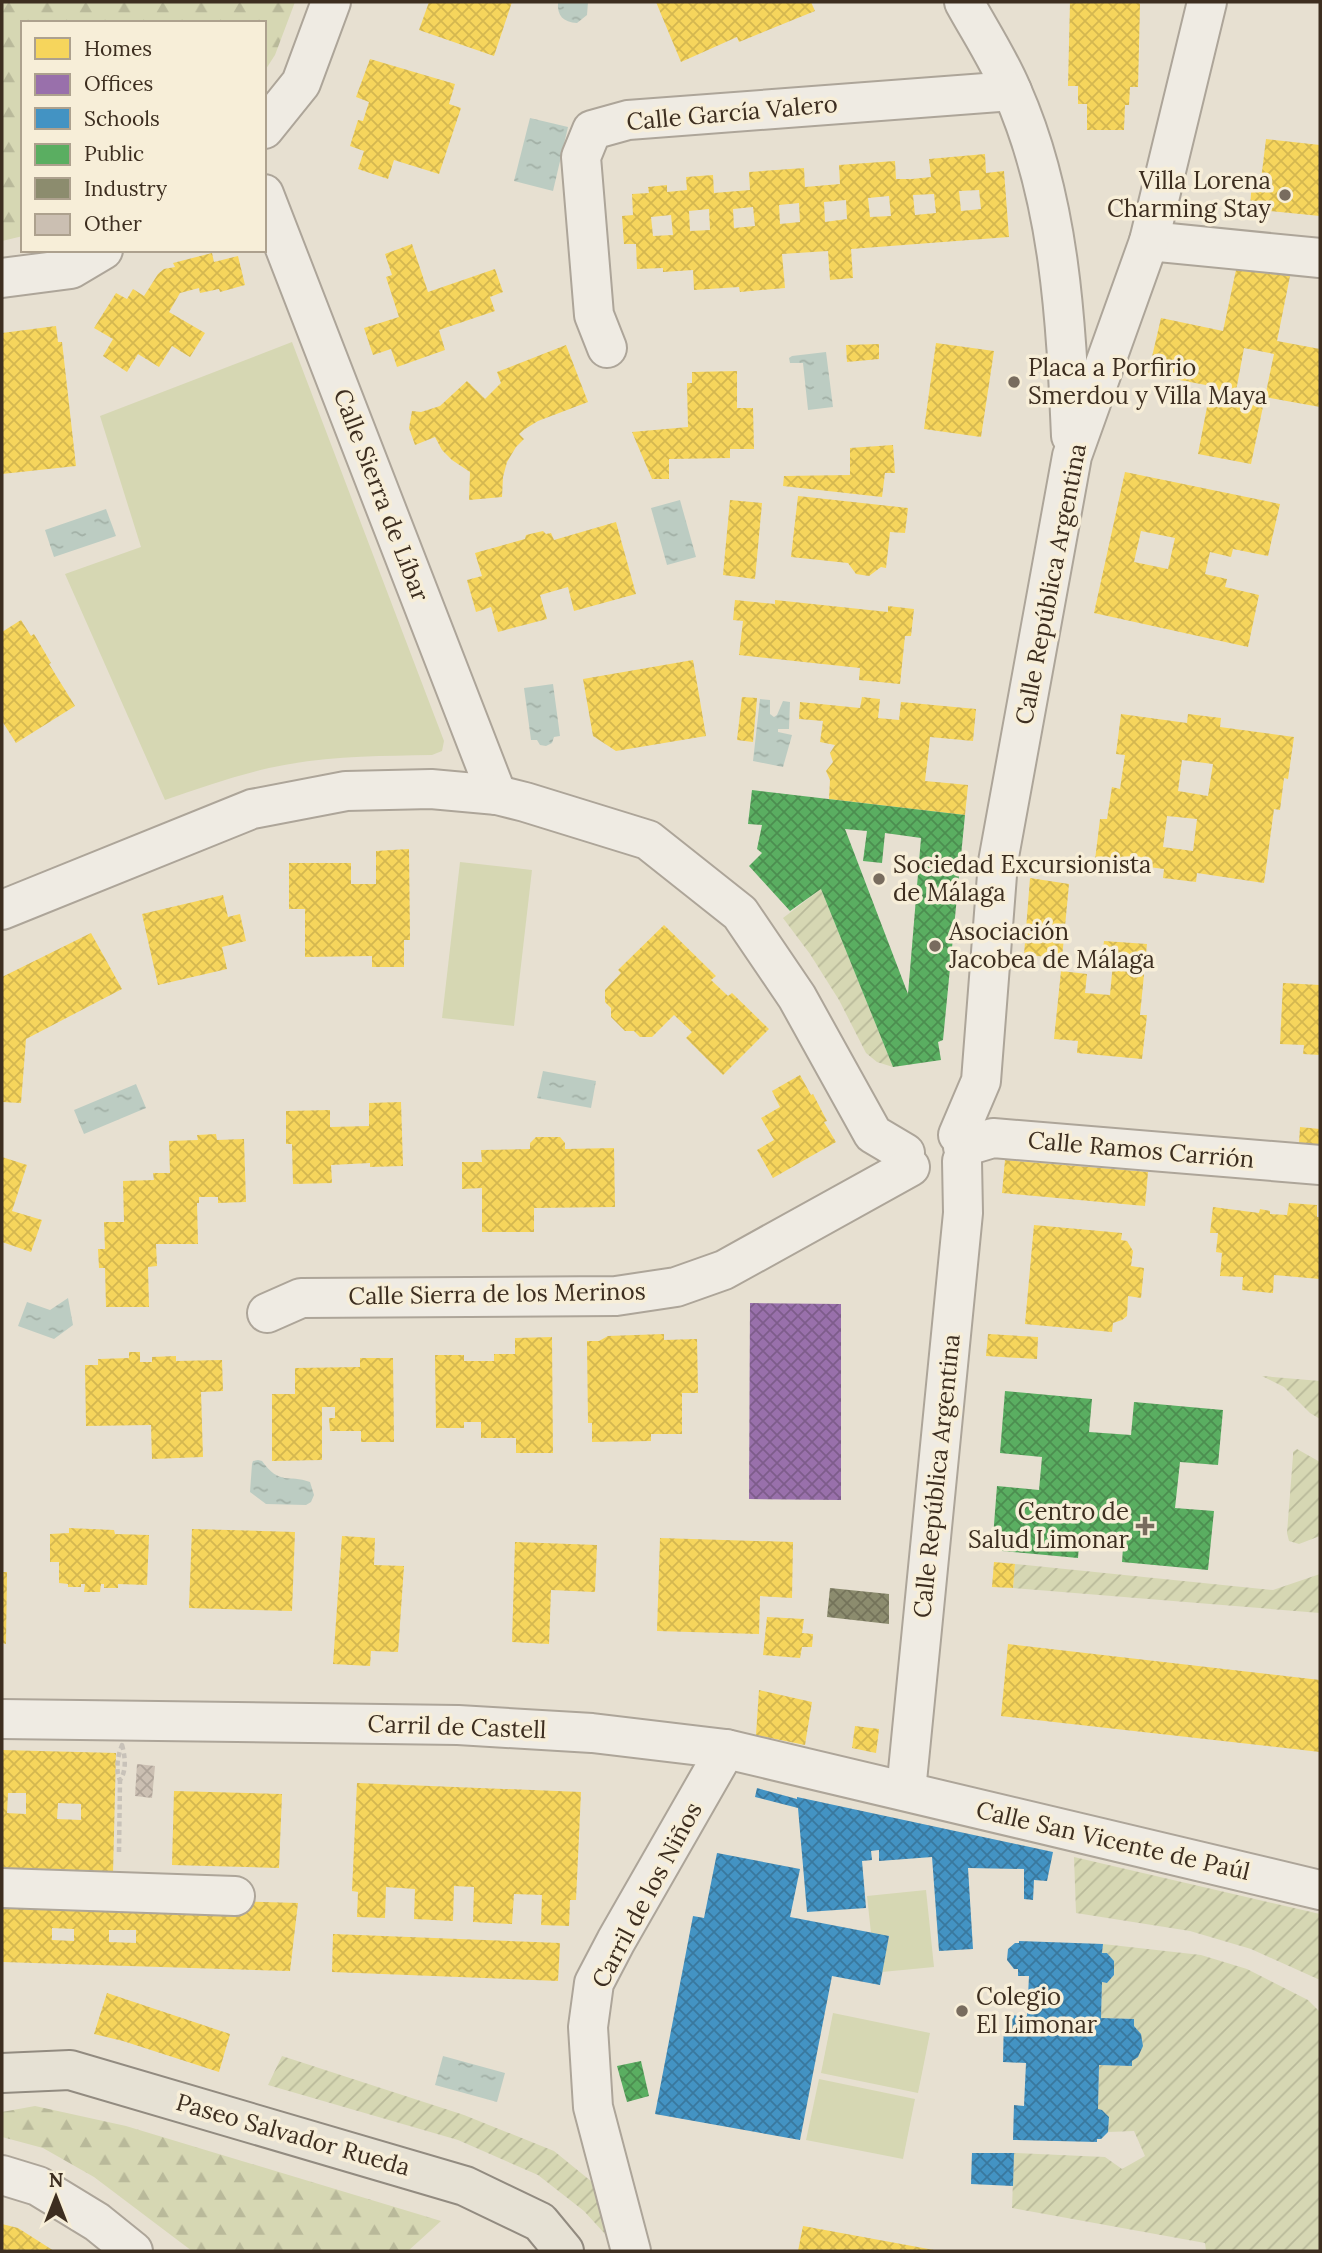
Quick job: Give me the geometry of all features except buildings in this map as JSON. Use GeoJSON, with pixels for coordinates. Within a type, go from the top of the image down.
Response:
{"type":"FeatureCollection","features":[{"type":"Feature","properties":{"kind":"main road","name":"Paseo Salvador Rueda"},"geometry":{"type":"LineString","coordinates":[[2,2073],[70,2070],[465,2186],[540,2222],[564,2251]]}},
{"type":"Feature","properties":{"kind":"street"},"geometry":{"type":"LineString","coordinates":[[266,127],[301,83],[331,2]]}},
{"type":"Feature","properties":{"kind":"street"},"geometry":{"type":"LineString","coordinates":[[964,2],[1012,91],[1036,157],[1052,230],[1066,329],[1072,456]]}},
{"type":"Feature","properties":{"kind":"street","name":"Calle República Argentina"},"geometry":{"type":"LineString","coordinates":[[906,1791],[963,1213],[961,1148],[981,1081],[998,862],[1072,456],[1149,241],[1207,2]]}},
{"type":"Feature","properties":{"kind":"street","name":"Calle García Valero"},"geometry":{"type":"LineString","coordinates":[[607,348],[594,315],[581,157],[592,130],[628,120],[1012,91]]}},
{"type":"Feature","properties":{"kind":"street","name":"Calle Sierra de Líbar"},"geometry":{"type":"LineString","coordinates":[[266,199],[497,795]]}},
{"type":"Feature","properties":{"kind":"street"},"geometry":{"type":"LineString","coordinates":[[1149,241],[1320,258]]}},
{"type":"Feature","properties":{"kind":"street"},"geometry":{"type":"LineString","coordinates":[[2,278],[71,269],[100,252]]}},
{"type":"Feature","properties":{"kind":"street"},"geometry":{"type":"LineString","coordinates":[[2,910],[252,809],[346,792],[431,789],[497,795],[649,840],[740,913],[797,997],[873,1134],[908,1160]]}},
{"type":"Feature","properties":{"kind":"street"},"geometry":{"type":"LineString","coordinates":[[908,1160],[908,1141],[915,1131],[925,1125],[949,1127],[961,1148]]}},
{"type":"Feature","properties":{"kind":"street","name":"Calle Ramos Carrión"},"geometry":{"type":"LineString","coordinates":[[961,1148],[993,1138],[1320,1165]]}},
{"type":"Feature","properties":{"kind":"street","name":"Calle Sierra de los Merinos"},"geometry":{"type":"LineString","coordinates":[[267,1313],[300,1298],[616,1296],[676,1287],[724,1270],[908,1160]]}},
{"type":"Feature","properties":{"kind":"street","name":"Carril de Castell"},"geometry":{"type":"LineString","coordinates":[[2,1719],[458,1725],[592,1733],[726,1749],[906,1791]]}},
{"type":"Feature","properties":{"kind":"street","name":"Carril de los Niños"},"geometry":{"type":"LineString","coordinates":[[631,2251],[593,2107],[588,2027],[594,1983],[615,1941],[726,1749]]}},
{"type":"Feature","properties":{"kind":"street","name":"Calle San Vicente de Paúl"},"geometry":{"type":"LineString","coordinates":[[906,1791],[1320,1890]]}},
{"type":"Feature","properties":{"kind":"street"},"geometry":{"type":"LineString","coordinates":[[2,1888],[234,1896]]}},
{"type":"Feature","properties":{"kind":"street"},"geometry":{"type":"LineString","coordinates":[[2,2175],[38,2186],[97,2222],[133,2251]]}},
{"type":"Feature","properties":{"kind":"path"},"geometry":{"type":"LineString","coordinates":[[118,1892],[121,1777]]}},
{"type":"Feature","properties":{"kind":"green space"},"geometry":{"type":"Polygon","coordinates":[[[2,2],[295,2],[275,55],[266,69],[266,21],[21,21],[21,236],[2,241],[2,2]]]}},
{"type":"Feature","properties":{"kind":"green space"},"geometry":{"type":"Polygon","coordinates":[[[292,342],[444,741],[442,751],[432,755],[351,757],[289,764],[243,775],[165,800],[65,574],[141,547],[100,416],[292,342]]]}},
{"type":"Feature","properties":{"kind":"green space"},"geometry":{"type":"Polygon","coordinates":[[[460,862],[532,870],[514,1026],[442,1018],[460,862]]]}},
{"type":"Feature","properties":{"kind":"green space"},"geometry":{"type":"Polygon","coordinates":[[[821,889],[893,1067],[877,1062],[866,1053],[839,1000],[783,918],[821,889]]]}},
{"type":"Feature","properties":{"kind":"green space"},"geometry":{"type":"Polygon","coordinates":[[[1262,1376],[1320,1381],[1320,1419],[1310,1413],[1284,1387],[1262,1376]]]}},
{"type":"Feature","properties":{"kind":"green space"},"geometry":{"type":"Polygon","coordinates":[[[1297,1449],[1320,1462],[1320,1536],[1299,1544],[1289,1541],[1287,1533],[1293,1452],[1297,1449]]]}},
{"type":"Feature","properties":{"kind":"green space"},"geometry":{"type":"Polygon","coordinates":[[[1015,1564],[1273,1590],[1320,1574],[1320,1613],[1013,1588],[1015,1564]]]}},
{"type":"Feature","properties":{"kind":"green space"},"geometry":{"type":"Polygon","coordinates":[[[1074,1857],[1320,1914],[1320,1980],[1251,1949],[1190,1931],[1076,1913],[1074,1857]]]}},
{"type":"Feature","properties":{"kind":"green space"},"geometry":{"type":"Polygon","coordinates":[[[926,1890],[934,1967],[882,1972],[889,1937],[871,1933],[867,1896],[926,1890]]]}},
{"type":"Feature","properties":{"kind":"green space"},"geometry":{"type":"Polygon","coordinates":[[[1103,1944],[1201,1955],[1247,1969],[1308,2000],[1320,2012],[1320,2251],[1206,2251],[1205,2243],[1012,2208],[1014,2153],[1105,2157],[1122,2169],[1145,2156],[1134,2131],[1108,2132],[1109,2117],[1098,2109],[1099,2065],[1132,2066],[1132,2061],[1142,2048],[1142,2039],[1134,2026],[1134,2019],[1101,2018],[1102,1982],[1107,1983],[1114,1975],[1114,1961],[1107,1953],[1102,1953],[1103,1944]]]}},
{"type":"Feature","properties":{"kind":"green space"},"geometry":{"type":"Polygon","coordinates":[[[833,2013],[930,2033],[918,2093],[821,2073],[833,2013]]]}},
{"type":"Feature","properties":{"kind":"green space"},"geometry":{"type":"Polygon","coordinates":[[[282,2056],[464,2115],[554,2151],[597,2186],[616,2246],[584,2211],[538,2175],[458,2140],[268,2085],[282,2056]]]}},
{"type":"Feature","properties":{"kind":"green space"},"geometry":{"type":"Polygon","coordinates":[[[819,2079],[915,2099],[903,2159],[806,2140],[819,2079]]]}},
{"type":"Feature","properties":{"kind":"green space"},"geometry":{"type":"Polygon","coordinates":[[[35,2106],[126,2126],[441,2221],[408,2251],[192,2251],[94,2177],[43,2148],[2,2137],[2,2112],[35,2106]]]}},
{"type":"Feature","properties":{"kind":"water"},"geometry":{"type":"Polygon","coordinates":[[[558,2],[588,2],[587,15],[577,23],[568,21],[560,15],[558,2]]]}},
{"type":"Feature","properties":{"kind":"water"},"geometry":{"type":"Polygon","coordinates":[[[530,118],[568,127],[553,191],[514,181],[530,118]]]}},
{"type":"Feature","properties":{"kind":"water"},"geometry":{"type":"Polygon","coordinates":[[[826,352],[833,407],[808,410],[803,363],[790,363],[789,358],[826,352]]]}},
{"type":"Feature","properties":{"kind":"water"},"geometry":{"type":"Polygon","coordinates":[[[680,500],[696,557],[667,565],[651,508],[680,500]]]}},
{"type":"Feature","properties":{"kind":"water"},"geometry":{"type":"Polygon","coordinates":[[[106,509],[116,536],[54,557],[45,530],[106,509]]]}},
{"type":"Feature","properties":{"kind":"water"},"geometry":{"type":"Polygon","coordinates":[[[553,684],[560,736],[554,737],[552,743],[546,746],[540,745],[537,740],[531,740],[524,688],[553,684]]]}},
{"type":"Feature","properties":{"kind":"water"},"geometry":{"type":"Polygon","coordinates":[[[760,699],[770,700],[770,714],[774,717],[783,701],[790,702],[789,729],[778,729],[778,732],[792,735],[783,767],[753,761],[760,699]]]}},
{"type":"Feature","properties":{"kind":"water"},"geometry":{"type":"Polygon","coordinates":[[[543,1071],[596,1081],[591,1108],[537,1098],[543,1071]]]}},
{"type":"Feature","properties":{"kind":"water"},"geometry":{"type":"Polygon","coordinates":[[[136,1084],[146,1108],[84,1134],[74,1110],[136,1084]]]}},
{"type":"Feature","properties":{"kind":"water"},"geometry":{"type":"Polygon","coordinates":[[[68,1298],[73,1325],[54,1339],[18,1326],[27,1302],[50,1310],[68,1298]]]}},
{"type":"Feature","properties":{"kind":"water"},"geometry":{"type":"Polygon","coordinates":[[[258,1460],[279,1477],[310,1482],[314,1495],[311,1502],[306,1505],[266,1504],[250,1492],[252,1464],[258,1460]]]}},
{"type":"Feature","properties":{"kind":"water"},"geometry":{"type":"Polygon","coordinates":[[[443,2056],[505,2073],[497,2102],[435,2085],[443,2056]]]}},
{"type":"Feature","properties":{"kind":"place","name":"Villa Lorena Charming Stay"},"geometry":{"type":"Point","coordinates":[1285,195]}},
{"type":"Feature","properties":{"kind":"place","name":"Placa a Porfirio Smerdou y Villa Maya"},"geometry":{"type":"Point","coordinates":[1014,382]}},
{"type":"Feature","properties":{"kind":"place","name":"Sociedad Excursionista de Málaga"},"geometry":{"type":"Point","coordinates":[879,879]}},
{"type":"Feature","properties":{"kind":"place","name":"Asociación Jacobea de Málaga"},"geometry":{"type":"Point","coordinates":[935,946]}},
{"type":"Feature","properties":{"kind":"place","name":"Centro de Salud Limonar"},"geometry":{"type":"Point","coordinates":[1145,1526]}},
{"type":"Feature","properties":{"kind":"place","name":"Colegio El Limonar"},"geometry":{"type":"Point","coordinates":[962,2011]}}]}
